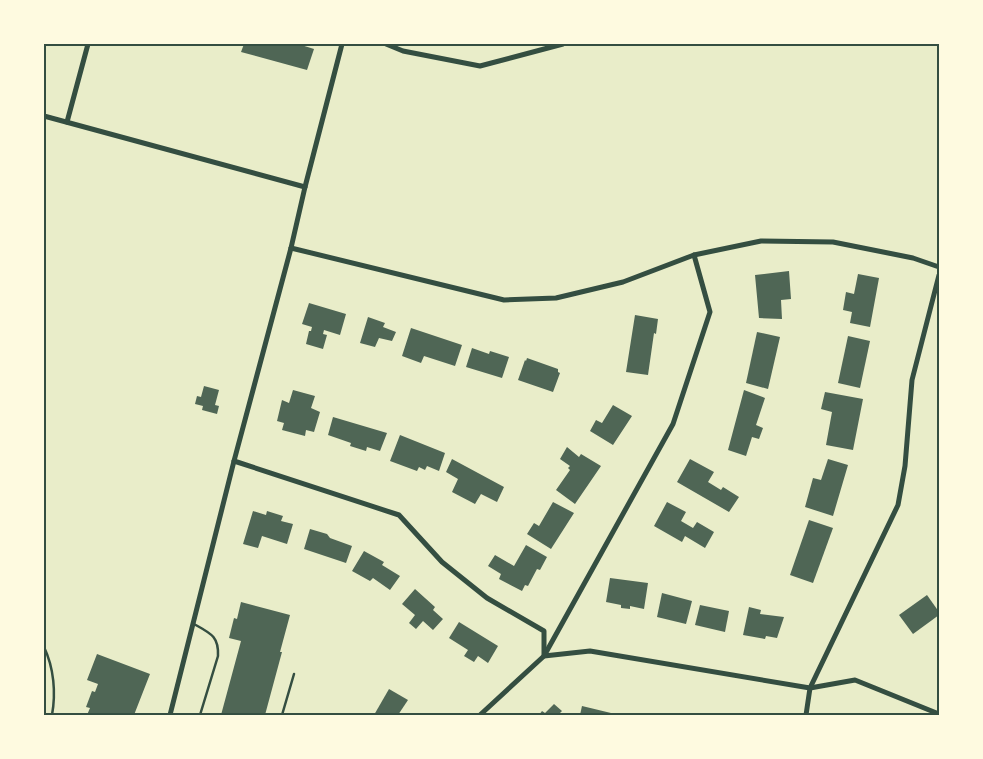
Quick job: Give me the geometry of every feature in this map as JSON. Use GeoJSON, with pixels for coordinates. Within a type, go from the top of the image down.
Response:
{"type":"FeatureCollection","features":[{"type":"Feature","properties":{"kind":"street"},"geometry":{"type":"LineString","coordinates":[[68,122],[88,44]]}},
{"type":"Feature","properties":{"kind":"street"},"geometry":{"type":"LineString","coordinates":[[170,715],[342,44]]}},
{"type":"Feature","properties":{"kind":"street"},"geometry":{"type":"LineString","coordinates":[[386,44],[403,50],[480,66],[563,44]]}},
{"type":"Feature","properties":{"kind":"street"},"geometry":{"type":"LineString","coordinates":[[44,116],[305,187]]}},
{"type":"Feature","properties":{"kind":"street"},"geometry":{"type":"LineString","coordinates":[[291,248],[504,300],[556,298],[604,287],[623,282],[694,255],[761,241],[833,242],[913,258],[939,267]]}},
{"type":"Feature","properties":{"kind":"street"},"geometry":{"type":"LineString","coordinates":[[480,715],[544,656],[673,424],[710,312],[694,255]]}},
{"type":"Feature","properties":{"kind":"street"},"geometry":{"type":"LineString","coordinates":[[806,715],[810,688],[898,505],[905,466],[912,380],[939,275]]}},
{"type":"Feature","properties":{"kind":"street"},"geometry":{"type":"LineString","coordinates":[[234,461],[398,516],[442,562],[487,598],[544,631],[544,656]]}},
{"type":"Feature","properties":{"kind":"street"},"geometry":{"type":"LineString","coordinates":[[544,656],[590,652],[810,688],[855,680],[939,714]]}},
{"type":"Feature","properties":{"kind":"lane"},"geometry":{"type":"LineString","coordinates":[[193,623],[213,634],[218,647],[218,656],[200,715]]}},
{"type":"Feature","properties":{"kind":"lane"},"geometry":{"type":"LineString","coordinates":[[44,647],[48,657],[55,696],[52,715]]}},
{"type":"Feature","properties":{"kind":"lane"},"geometry":{"type":"LineString","coordinates":[[282,715],[294,674]]}},
{"type":"Feature","properties":{"kind":"building"},"geometry":{"type":"Polygon","coordinates":[[[244,44],[298,44],[314,49],[307,70],[241,52],[244,44]]]}},
{"type":"Feature","properties":{"kind":"building"},"geometry":{"type":"Polygon","coordinates":[[[789,271],[791,299],[781,300],[782,319],[759,318],[755,275],[789,271]]]}},
{"type":"Feature","properties":{"kind":"building"},"geometry":{"type":"Polygon","coordinates":[[[858,274],[879,278],[870,327],[850,323],[852,312],[843,310],[846,292],[854,294],[858,274]]]}},
{"type":"Feature","properties":{"kind":"building"},"geometry":{"type":"Polygon","coordinates":[[[309,303],[346,314],[340,335],[324,330],[323,334],[327,335],[323,349],[306,344],[312,327],[302,324],[309,303]]]}},
{"type":"Feature","properties":{"kind":"building"},"geometry":{"type":"Polygon","coordinates":[[[635,315],[658,319],[648,375],[626,372],[635,315]]]}},
{"type":"Feature","properties":{"kind":"building"},"geometry":{"type":"Polygon","coordinates":[[[368,317],[385,323],[383,327],[396,332],[392,341],[379,338],[375,347],[360,343],[368,317]]]}},
{"type":"Feature","properties":{"kind":"building"},"geometry":{"type":"Polygon","coordinates":[[[411,328],[462,345],[455,366],[424,356],[421,363],[402,356],[411,328]]]}},
{"type":"Feature","properties":{"kind":"building"},"geometry":{"type":"Polygon","coordinates":[[[757,332],[780,337],[768,389],[746,383],[757,332]]]}},
{"type":"Feature","properties":{"kind":"building"},"geometry":{"type":"Polygon","coordinates":[[[848,336],[870,341],[860,388],[838,383],[848,336]]]}},
{"type":"Feature","properties":{"kind":"building"},"geometry":{"type":"Polygon","coordinates":[[[472,348],[489,354],[490,351],[509,357],[502,378],[466,367],[472,348]]]}},
{"type":"Feature","properties":{"kind":"building"},"geometry":{"type":"Polygon","coordinates":[[[527,358],[558,369],[560,373],[553,392],[518,380],[527,358]]]}},
{"type":"Feature","properties":{"kind":"building"},"geometry":{"type":"Polygon","coordinates":[[[204,386],[219,390],[215,405],[219,406],[217,414],[202,410],[203,406],[195,404],[197,396],[201,397],[204,386]]]}},
{"type":"Feature","properties":{"kind":"building"},"geometry":{"type":"Polygon","coordinates":[[[293,390],[315,396],[311,408],[320,412],[314,432],[306,430],[305,436],[282,430],[284,423],[277,421],[282,400],[289,403],[293,390]]]}},
{"type":"Feature","properties":{"kind":"building"},"geometry":{"type":"Polygon","coordinates":[[[744,390],[765,398],[756,425],[763,428],[759,439],[752,437],[746,456],[728,450],[744,390]]]}},
{"type":"Feature","properties":{"kind":"building"},"geometry":{"type":"Polygon","coordinates":[[[825,392],[863,399],[853,450],[826,445],[832,412],[821,409],[825,392]]]}},
{"type":"Feature","properties":{"kind":"building"},"geometry":{"type":"Polygon","coordinates":[[[613,405],[632,416],[613,445],[590,431],[596,420],[602,423],[613,405]]]}},
{"type":"Feature","properties":{"kind":"building"},"geometry":{"type":"Polygon","coordinates":[[[333,417],[387,433],[380,451],[367,447],[366,451],[350,446],[351,443],[328,435],[333,417]]]}},
{"type":"Feature","properties":{"kind":"building"},"geometry":{"type":"Polygon","coordinates":[[[400,435],[445,453],[439,471],[427,466],[425,470],[419,467],[417,471],[390,461],[400,435]]]}},
{"type":"Feature","properties":{"kind":"building"},"geometry":{"type":"Polygon","coordinates":[[[567,447],[579,457],[581,454],[601,466],[575,504],[556,490],[570,470],[568,468],[570,466],[560,459],[567,447]]]}},
{"type":"Feature","properties":{"kind":"building"},"geometry":{"type":"Polygon","coordinates":[[[452,459],[504,487],[497,502],[481,494],[475,504],[452,492],[458,479],[446,472],[452,459]]]}},
{"type":"Feature","properties":{"kind":"building"},"geometry":{"type":"Polygon","coordinates":[[[690,459],[714,472],[708,482],[721,490],[723,487],[739,497],[729,512],[677,482],[690,459]]]}},
{"type":"Feature","properties":{"kind":"building"},"geometry":{"type":"Polygon","coordinates":[[[828,459],[848,465],[833,516],[805,507],[813,478],[821,480],[828,459]]]}},
{"type":"Feature","properties":{"kind":"building"},"geometry":{"type":"Polygon","coordinates":[[[553,502],[574,513],[551,549],[527,534],[534,523],[539,526],[553,502]]]}},
{"type":"Feature","properties":{"kind":"building"},"geometry":{"type":"Polygon","coordinates":[[[667,502],[686,512],[681,521],[693,528],[697,522],[714,532],[705,548],[685,536],[682,542],[654,526],[667,502]]]}},
{"type":"Feature","properties":{"kind":"building"},"geometry":{"type":"Polygon","coordinates":[[[253,511],[266,515],[267,511],[283,516],[281,521],[293,524],[287,544],[262,536],[258,548],[243,544],[253,511]]]}},
{"type":"Feature","properties":{"kind":"building"},"geometry":{"type":"Polygon","coordinates":[[[809,520],[833,528],[813,583],[790,575],[809,520]]]}},
{"type":"Feature","properties":{"kind":"building"},"geometry":{"type":"Polygon","coordinates":[[[310,529],[327,534],[330,538],[352,546],[346,563],[304,549],[310,529]]]}},
{"type":"Feature","properties":{"kind":"building"},"geometry":{"type":"Polygon","coordinates":[[[526,545],[547,557],[540,570],[537,569],[528,586],[525,585],[522,591],[499,579],[501,574],[488,566],[495,555],[514,566],[526,545]]]}},
{"type":"Feature","properties":{"kind":"building"},"geometry":{"type":"Polygon","coordinates":[[[364,551],[384,562],[382,565],[400,576],[390,590],[373,578],[370,581],[352,571],[364,551]]]}},
{"type":"Feature","properties":{"kind":"building"},"geometry":{"type":"Polygon","coordinates":[[[610,578],[648,583],[644,609],[630,606],[630,609],[621,608],[621,605],[606,602],[610,578]]]}},
{"type":"Feature","properties":{"kind":"building"},"geometry":{"type":"Polygon","coordinates":[[[415,589],[435,607],[433,610],[443,619],[433,630],[423,621],[416,629],[409,623],[415,615],[402,604],[415,589]]]}},
{"type":"Feature","properties":{"kind":"building"},"geometry":{"type":"Polygon","coordinates":[[[662,593],[692,601],[686,624],[657,617],[662,593]]]}},
{"type":"Feature","properties":{"kind":"building"},"geometry":{"type":"Polygon","coordinates":[[[927,595],[939,612],[939,615],[913,634],[899,615],[927,595]]]}},
{"type":"Feature","properties":{"kind":"building"},"geometry":{"type":"Polygon","coordinates":[[[241,602],[290,615],[265,715],[221,715],[241,641],[229,638],[234,618],[237,619],[241,602]]]}},
{"type":"Feature","properties":{"kind":"building"},"geometry":{"type":"Polygon","coordinates":[[[700,605],[729,611],[725,632],[695,625],[700,605]]]}},
{"type":"Feature","properties":{"kind":"building"},"geometry":{"type":"Polygon","coordinates":[[[749,607],[761,610],[760,614],[784,617],[777,638],[766,636],[765,639],[743,635],[749,607]]]}},
{"type":"Feature","properties":{"kind":"building"},"geometry":{"type":"Polygon","coordinates":[[[459,622],[498,646],[488,663],[478,656],[474,662],[464,656],[468,650],[449,638],[459,622]]]}},
{"type":"Feature","properties":{"kind":"building"},"geometry":{"type":"Polygon","coordinates":[[[97,654],[150,674],[134,715],[87,715],[90,708],[86,707],[92,691],[95,692],[98,684],[87,680],[97,654]]]}},
{"type":"Feature","properties":{"kind":"building"},"geometry":{"type":"Polygon","coordinates":[[[389,689],[408,700],[398,715],[374,715],[389,689]]]}},
{"type":"Feature","properties":{"kind":"building"},"geometry":{"type":"Polygon","coordinates":[[[554,704],[562,711],[558,715],[539,715],[542,711],[545,713],[554,704]]]}},
{"type":"Feature","properties":{"kind":"building"},"geometry":{"type":"Polygon","coordinates":[[[582,706],[611,713],[611,715],[580,715],[582,706]]]}}]}
